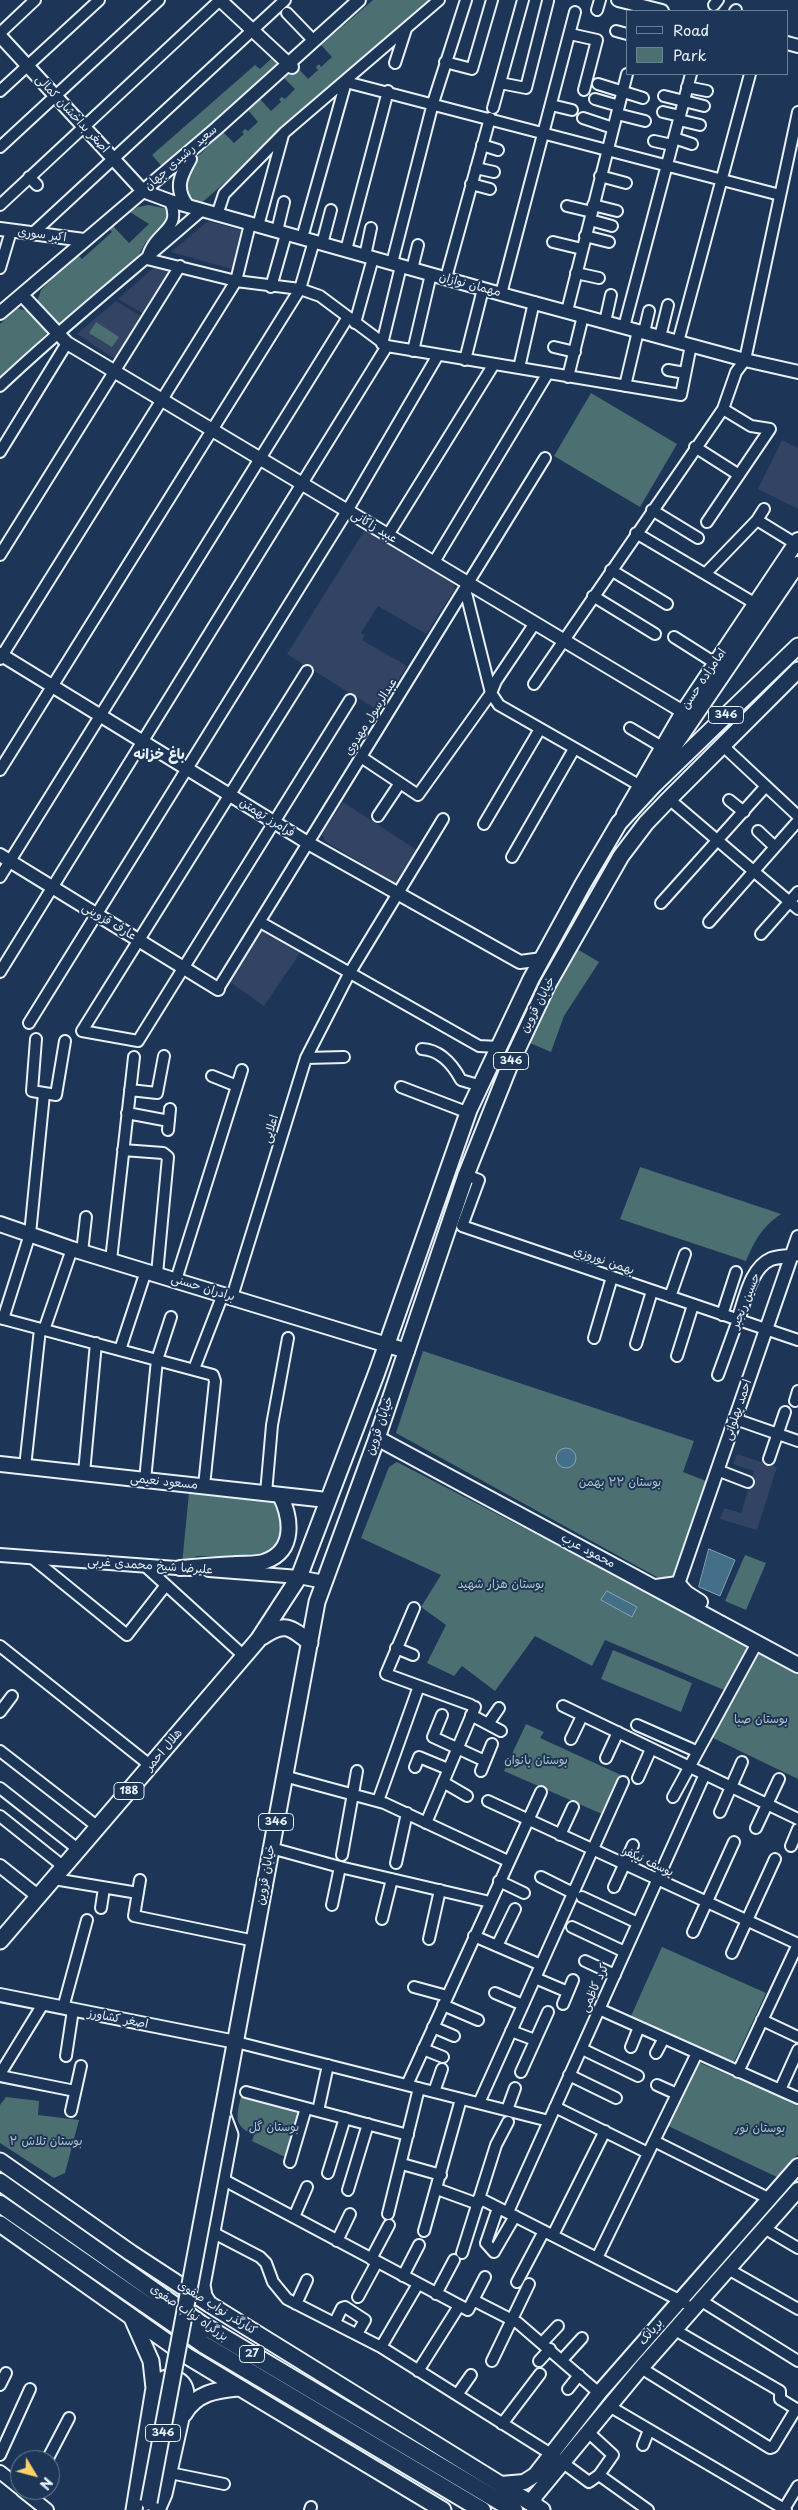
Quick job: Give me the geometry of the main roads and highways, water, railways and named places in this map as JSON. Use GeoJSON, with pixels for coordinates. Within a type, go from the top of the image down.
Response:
{"type":"FeatureCollection","features":[{"type":"Feature","properties":{"kind":"highway","name":"بزرگراه نواب صفوی"},"geometry":{"type":"LineString","coordinates":[[0,2182],[201,2324],[514,2510]]}},
{"type":"Feature","properties":{"kind":"highway","name":"بزرگراه نواب صفوی"},"geometry":{"type":"LineString","coordinates":[[0,2204],[203,2344],[482,2510]]}},
{"type":"Feature","properties":{"kind":"main road","name":"امامزاده حسن"},"geometry":{"type":"LineString","coordinates":[[646,785],[662,747],[688,715],[761,607],[797,542]]}},
{"type":"Feature","properties":{"kind":"main road","name":"امامزاده حسن"},"geometry":{"type":"LineString","coordinates":[[646,785],[669,754],[716,663],[798,564]]}},
{"type":"Feature","properties":{"kind":"main road","name":"خیابان قزوین"},"geometry":{"type":"LineString","coordinates":[[300,1577],[327,1500],[356,1430],[469,1112],[542,959],[583,884],[619,824],[646,785],[798,646]]}},
{"type":"Feature","properties":{"kind":"main road","name":"خیابان قزوین"},"geometry":{"type":"LineString","coordinates":[[151,2507],[316,1602],[377,1438],[466,1175],[509,1067],[548,984],[621,856],[646,823],[798,670]]}},
{"type":"Feature","properties":{"kind":"main road"},"geometry":{"type":"LineString","coordinates":[[646,785],[669,799]]}},
{"type":"Feature","properties":{"kind":"main road","name":"برادران حسنی"},"geometry":{"type":"LineString","coordinates":[[0,1224],[77,1250],[407,1351]]}},
{"type":"Feature","properties":{"kind":"main road","name":"محمود عرب"},"geometry":{"type":"LineString","coordinates":[[377,1438],[798,1665]]}},
{"type":"Feature","properties":{"kind":"main road","name":"مسعود نعیمی"},"geometry":{"type":"LineString","coordinates":[[0,1464],[327,1500]]}},
{"type":"Feature","properties":{"kind":"main road"},"geometry":{"type":"LineString","coordinates":[[180,1568],[260,1563],[277,1555],[284,1547],[290,1527],[288,1511],[280,1495]]}},
{"type":"Feature","properties":{"kind":"main road","name":"هلال احمر"},"geometry":{"type":"LineString","coordinates":[[2,1938],[258,1640],[300,1577]]}},
{"type":"Feature","properties":{"kind":"main road"},"geometry":{"type":"LineString","coordinates":[[656,1587],[678,1584],[686,1593],[742,1628],[757,1643]]}},
{"type":"Feature","properties":{"kind":"main road","name":"188"},"geometry":{"type":"LineString","coordinates":[[258,1640],[275,1628],[284,1627],[294,1630],[310,1643]]}},
{"type":"Feature","properties":{"kind":"main road"},"geometry":{"type":"LineString","coordinates":[[209,2304],[204,2296],[202,2285],[230,2135],[222,2114]]}},
{"type":"Feature","properties":{"kind":"main road","name":"کنارگذر نواب صفوی"},"geometry":{"type":"LineString","coordinates":[[0,2161],[131,2253],[209,2304],[539,2508]]}},
{"type":"Feature","properties":{"kind":"main road","name":"بریانک"},"geometry":{"type":"LineString","coordinates":[[500,2484],[518,2484],[530,2479],[599,2393],[798,2166]]}},
{"type":"Feature","properties":{"kind":"main road","name":"بریانک"},"geometry":{"type":"LineString","coordinates":[[539,2508],[534,2502],[535,2496],[609,2406],[764,2228],[796,2197]]}},
{"type":"Feature","properties":{"kind":"main road"},"geometry":{"type":"LineString","coordinates":[[0,2224],[238,2388],[443,2510]]}},
{"type":"Feature","properties":{"kind":"main road"},"geometry":{"type":"LineString","coordinates":[[132,2316],[151,2360],[154,2388],[134,2510]]}},
{"type":"Feature","properties":{"kind":"main road"},"geometry":{"type":"LineString","coordinates":[[151,2507],[164,2494],[186,2396],[183,2384],[170,2378],[164,2379],[154,2388]]}},
{"type":"Feature","properties":{"kind":"main road"},"geometry":{"type":"LineString","coordinates":[[179,2422],[186,2409],[202,2395],[238,2388]]}},
{"type":"Feature","properties":{"kind":"district","name":"باغ خزانه"},"geometry":{"type":"Point","coordinates":[159,755]}},
{"type":"Feature","properties":{"kind":"park label","name":"بوستان ۲۲ بهمن"},"geometry":{"type":"Point","coordinates":[620,1483]}},
{"type":"Feature","properties":{"kind":"park label","name":"بوستان هزار شهید"},"geometry":{"type":"Point","coordinates":[501,1585]}},
{"type":"Feature","properties":{"kind":"park label","name":"بوستان صبا"},"geometry":{"type":"Point","coordinates":[761,1720]}},
{"type":"Feature","properties":{"kind":"park label","name":"بوستان بانوان"},"geometry":{"type":"Point","coordinates":[536,1761]}},
{"type":"Feature","properties":{"kind":"park label","name":"بوستان گل"},"geometry":{"type":"Point","coordinates":[274,2128]}},
{"type":"Feature","properties":{"kind":"park label","name":"بوستان نور"},"geometry":{"type":"Point","coordinates":[760,2129]}},
{"type":"Feature","properties":{"kind":"park label","name":"بوستان تلاش ۲"},"geometry":{"type":"Point","coordinates":[46,2142]}}]}
